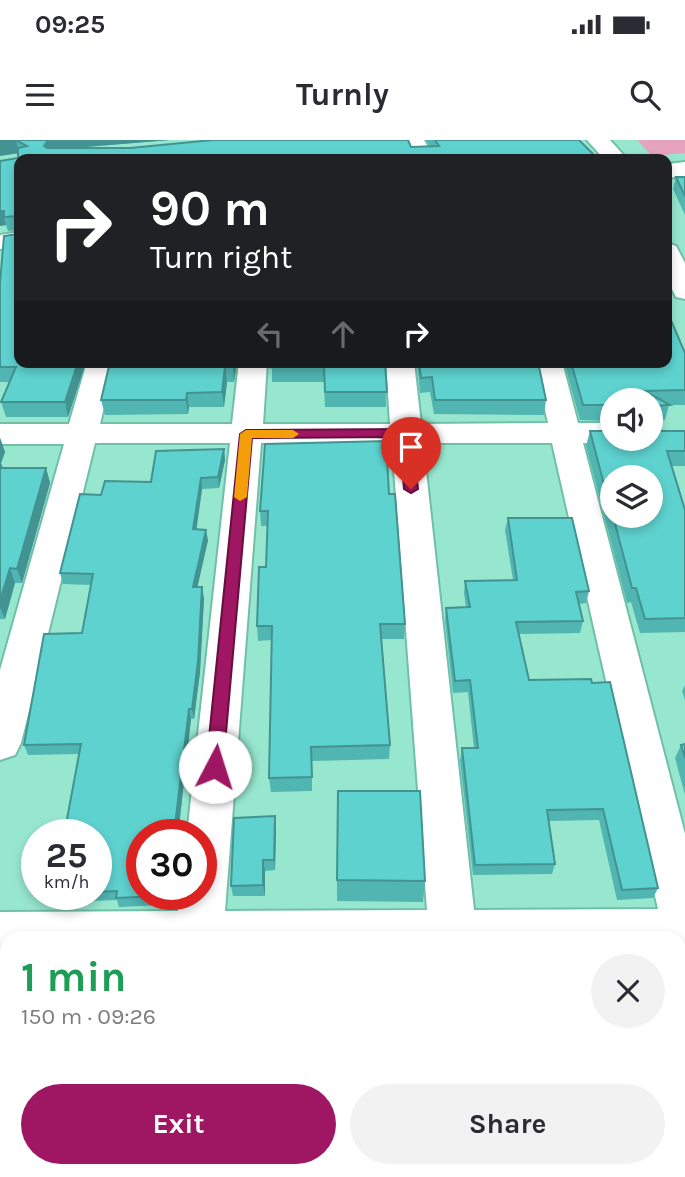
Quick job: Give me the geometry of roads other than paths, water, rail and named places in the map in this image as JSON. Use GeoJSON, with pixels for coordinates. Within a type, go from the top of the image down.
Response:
{"type":"FeatureCollection","features":[{"type":"Feature","properties":{"kind":"main road"},"geometry":{"type":"LineString","coordinates":[[598,140],[611,154]]}},
{"type":"Feature","properties":{"kind":"main road"},"geometry":{"type":"LineString","coordinates":[[672,262],[685,291]]}},
{"type":"Feature","properties":{"kind":"main road"},"geometry":{"type":"LineString","coordinates":[[0,743],[98,368]]}},
{"type":"Feature","properties":{"kind":"main road"},"geometry":{"type":"LineString","coordinates":[[199,931],[252,368]]}},
{"type":"Feature","properties":{"kind":"main road"},"geometry":{"type":"LineString","coordinates":[[401,368],[453,931]]}},
{"type":"Feature","properties":{"kind":"main road"},"geometry":{"type":"LineString","coordinates":[[550,368],[685,925]]}},
{"type":"Feature","properties":{"kind":"main road"},"geometry":{"type":"LineString","coordinates":[[0,434],[600,433]]}}]}
